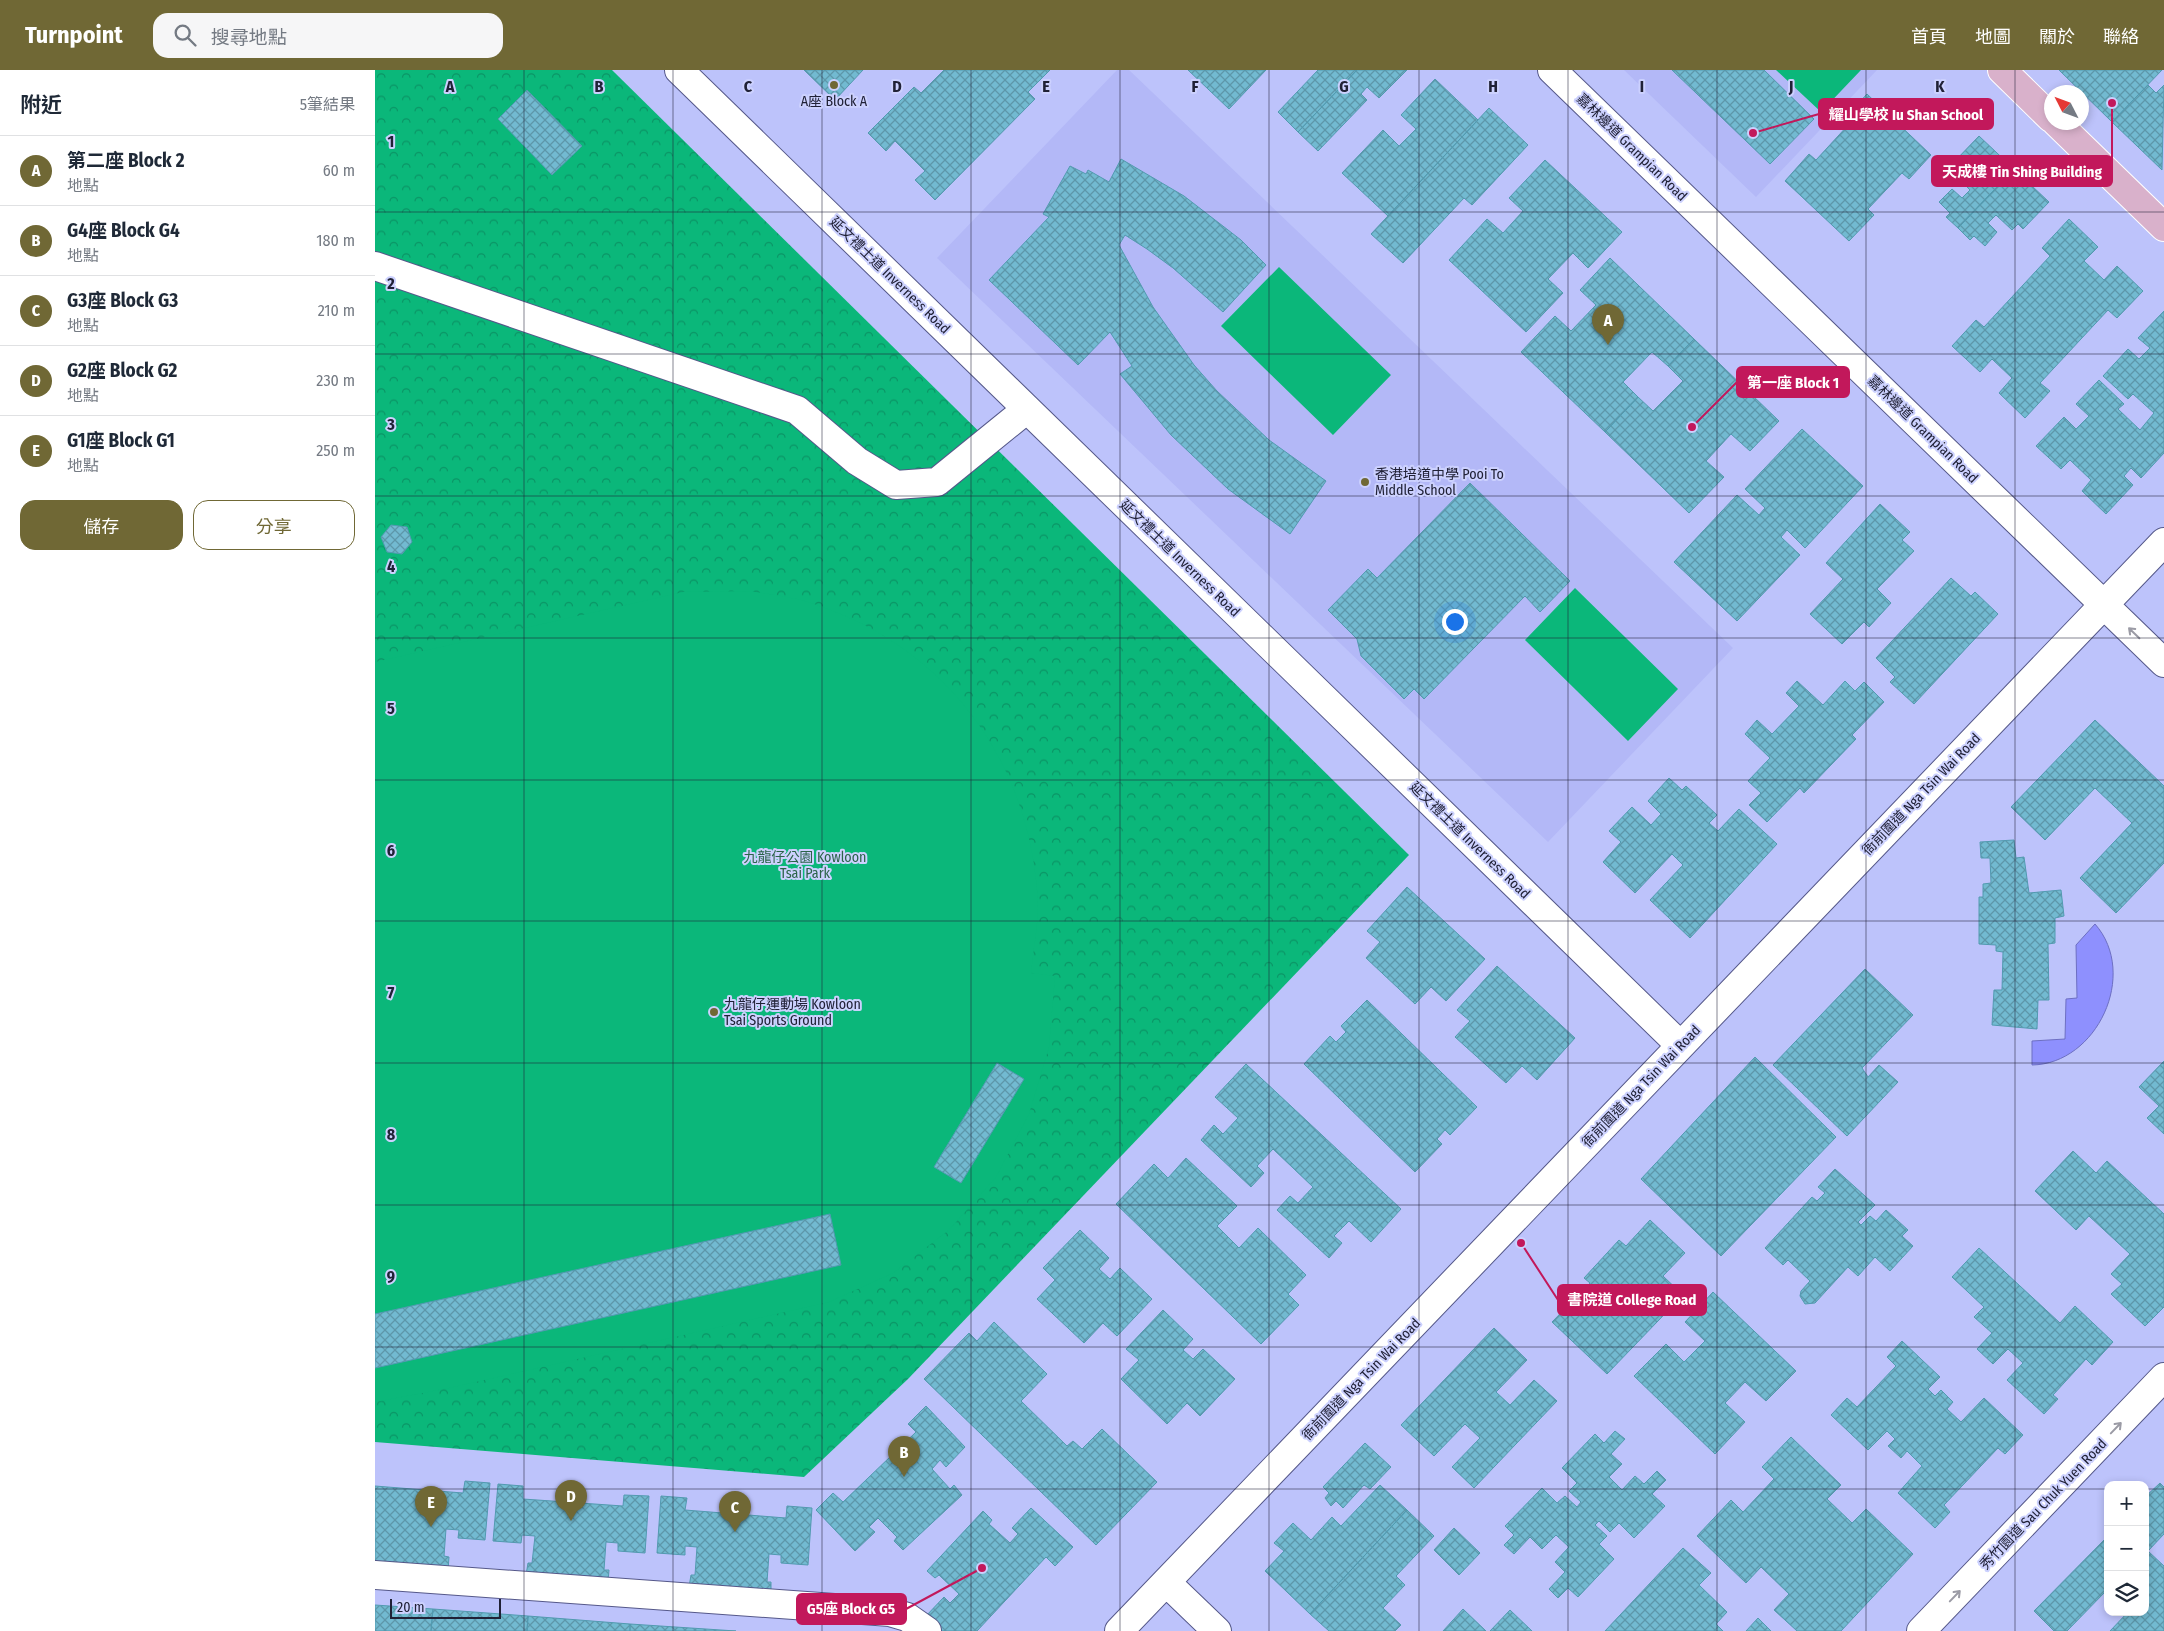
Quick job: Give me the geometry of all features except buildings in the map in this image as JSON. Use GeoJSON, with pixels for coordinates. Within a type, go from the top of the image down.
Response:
{"type":"FeatureCollection","features":[{"type":"Feature","properties":{"kind":"main road"},"geometry":{"type":"LineString","coordinates":[[2002,70],[2044,111]]}},
{"type":"Feature","properties":{"kind":"main road"},"geometry":{"type":"LineString","coordinates":[[2064,130],[2164,227]]}},
{"type":"Feature","properties":{"kind":"street","name":"延文禮士道 Inverness Road"},"geometry":{"type":"LineString","coordinates":[[679,70],[1680,1046]]}},
{"type":"Feature","properties":{"kind":"street","name":"嘉林邊道 Grampian Road"},"geometry":{"type":"LineString","coordinates":[[1552,70],[2164,663]]}},
{"type":"Feature","properties":{"kind":"street"},"geometry":{"type":"LineString","coordinates":[[375,266],[797,410],[857,461],[896,485],[937,482],[1027,409]]}},
{"type":"Feature","properties":{"kind":"street","name":"衙前圍道 Nga Tsin Wai Road"},"geometry":{"type":"LineString","coordinates":[[1119,1631],[2103,603],[2164,542]]}},
{"type":"Feature","properties":{"kind":"street","name":"秀竹園道 Sau Chuk Yuen Road"},"geometry":{"type":"LineString","coordinates":[[1921,1631],[2164,1377]]}},
{"type":"Feature","properties":{"kind":"street"},"geometry":{"type":"LineString","coordinates":[[375,1575],[890,1612],[907,1617],[927,1631]]}},
{"type":"Feature","properties":{"kind":"street"},"geometry":{"type":"LineString","coordinates":[[1166,1582],[1217,1631]]}},
{"type":"Feature","properties":{"kind":"shaded area","name":"香港培道中學 Pooi To Middle School"},"geometry":{"type":"Polygon","coordinates":[[[1117,70],[1129,70],[1733,648],[1548,842],[937,258],[1117,70]]]}},
{"type":"Feature","properties":{"kind":"shaded area"},"geometry":{"type":"Polygon","coordinates":[[[1624,70],[1877,70],[1756,197],[1624,70]]]}},
{"type":"Feature","properties":{"kind":"shaded area"},"geometry":{"type":"Polygon","coordinates":[[[2095,924],[2108,944],[2113,967],[2112,990],[2104,1013],[2092,1033],[2075,1050],[2055,1061],[2032,1065],[2032,1041],[2065,1039],[2066,999],[2077,998],[2076,945],[2095,924]]]}},
{"type":"Feature","properties":{"kind":"green space","name":"九龍仔公園 Kowloon Tsai Park"},"geometry":{"type":"Polygon","coordinates":[[[375,70],[612,70],[1409,855],[908,1379],[804,1477],[375,1442],[375,70]]]}},
{"type":"Feature","properties":{"kind":"green space"},"geometry":{"type":"Polygon","coordinates":[[[1776,70],[1861,70],[1821,112],[1776,70]]]}},
{"type":"Feature","properties":{"kind":"green space"},"geometry":{"type":"Polygon","coordinates":[[[1279,267],[1391,375],[1333,435],[1221,326],[1279,267]]]}},
{"type":"Feature","properties":{"kind":"green space"},"geometry":{"type":"Polygon","coordinates":[[[1575,588],[1678,689],[1628,741],[1525,640],[1575,588]]]}},
{"type":"Feature","properties":{"kind":"green space","name":"九龍仔運動場 Kowloon Tsai Sports Ground"},"geometry":{"type":"Polygon","coordinates":[[[750,591],[792,598],[817,605],[864,625],[907,651],[944,683],[975,719],[1001,760],[1020,805],[1032,854],[1038,905],[1031,973],[1055,976],[1049,1047],[1029,1114],[996,1177],[949,1230],[893,1273],[829,1302],[449,1388],[375,1402],[375,662],[683,592],[750,591]]]}},
{"type":"Feature","properties":{"kind":"place","name":"A座 Block A"},"geometry":{"type":"Point","coordinates":[834,85]}},
{"type":"Feature","properties":{"kind":"place","name":"天成樓 Tin Shing Building"},"geometry":{"type":"Point","coordinates":[2112,103]}},
{"type":"Feature","properties":{"kind":"place","name":"耀山學校 Iu Shan School"},"geometry":{"type":"Point","coordinates":[1753,133]}},
{"type":"Feature","properties":{"kind":"place","name":"第二座 Block 2"},"geometry":{"type":"Point","coordinates":[1608,345]}},
{"type":"Feature","properties":{"kind":"place","name":"第一座 Block 1"},"geometry":{"type":"Point","coordinates":[1692,427]}},
{"type":"Feature","properties":{"kind":"place","name":"香港培道中學 Pooi To Middle School"},"geometry":{"type":"Point","coordinates":[1365,482]}},
{"type":"Feature","properties":{"kind":"place","name":"九龍仔運動場 Kowloon Tsai Sports Ground"},"geometry":{"type":"Point","coordinates":[714,1012]}},
{"type":"Feature","properties":{"kind":"place","name":"書院道 College Road"},"geometry":{"type":"Point","coordinates":[1521,1243]}},
{"type":"Feature","properties":{"kind":"place","name":"G4座 Block G4"},"geometry":{"type":"Point","coordinates":[904,1477]}},
{"type":"Feature","properties":{"kind":"place","name":"G2座 Block G2"},"geometry":{"type":"Point","coordinates":[571,1521]}},
{"type":"Feature","properties":{"kind":"place","name":"G1座 Block G1"},"geometry":{"type":"Point","coordinates":[431,1527]}},
{"type":"Feature","properties":{"kind":"place","name":"G3座 Block G3"},"geometry":{"type":"Point","coordinates":[735,1532]}},
{"type":"Feature","properties":{"kind":"place","name":"G5座 Block G5"},"geometry":{"type":"Point","coordinates":[982,1568]}}]}
